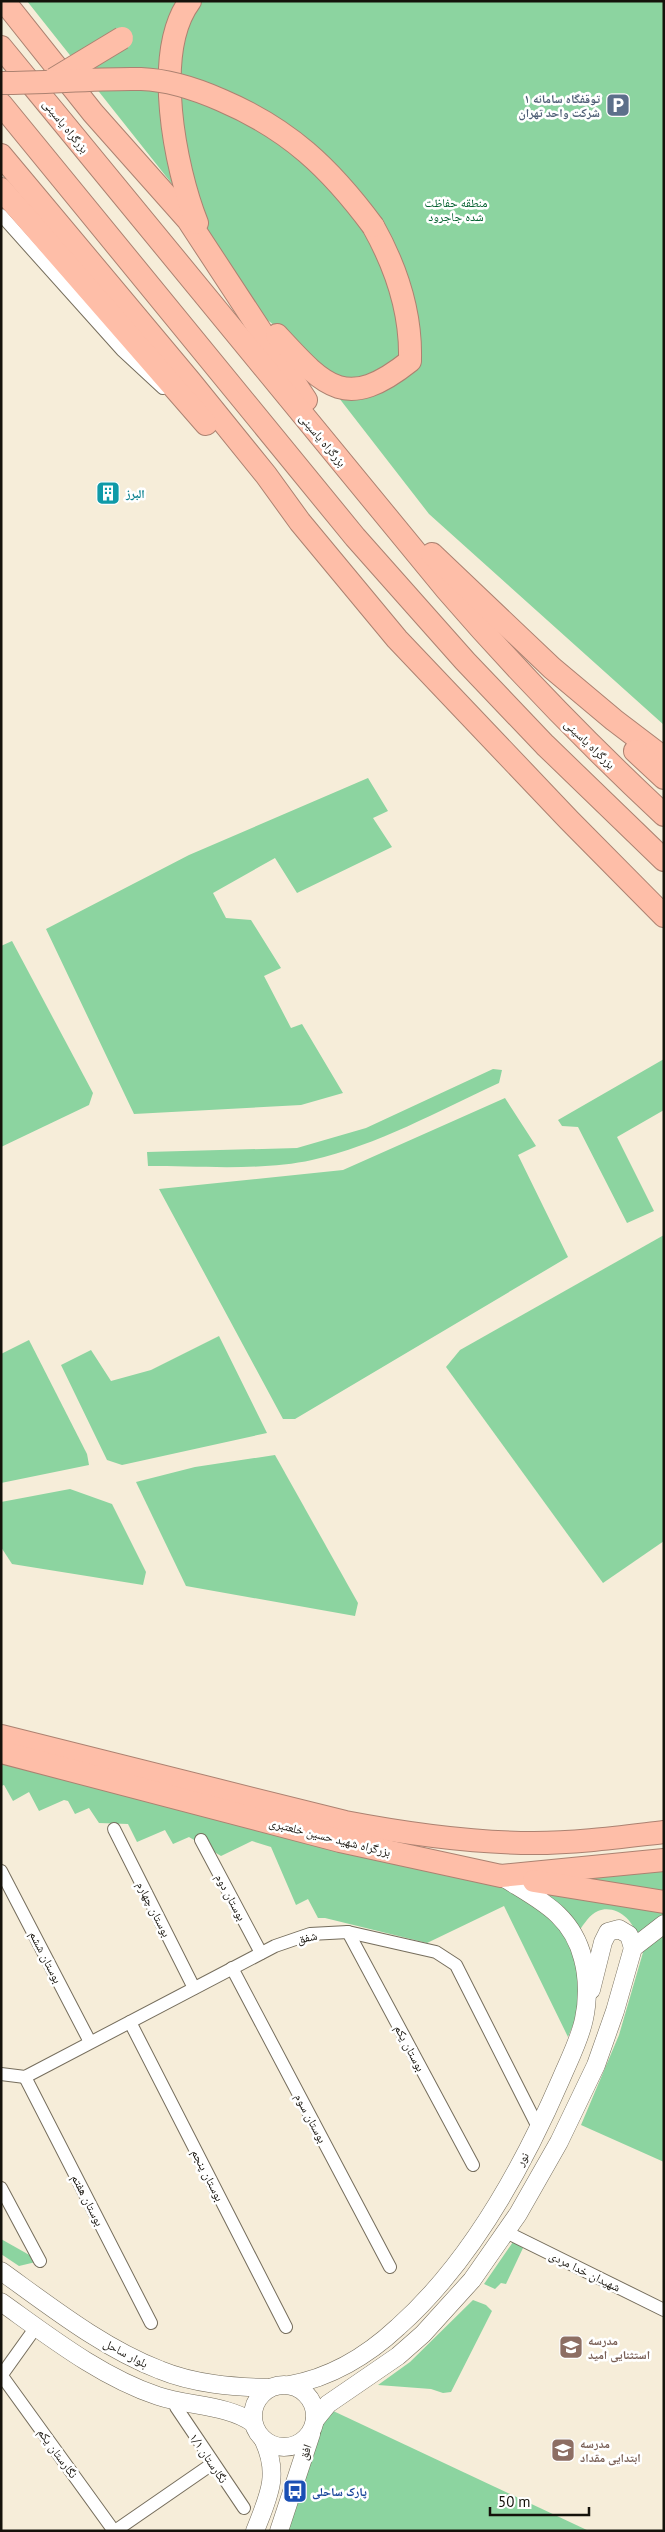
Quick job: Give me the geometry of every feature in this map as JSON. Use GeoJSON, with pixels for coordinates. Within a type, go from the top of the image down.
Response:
{"type":"FeatureCollection","features":[{"type":"Feature","properties":{"kind":"highway"},"geometry":{"type":"LineString","coordinates":[[4,1],[93,113],[179,209]]}},
{"type":"Feature","properties":{"kind":"highway"},"geometry":{"type":"LineString","coordinates":[[22,1],[105,106],[208,249],[368,495]]}},
{"type":"Feature","properties":{"kind":"highway"},"geometry":{"type":"LineString","coordinates":[[190,1],[179,21],[171,46],[173,127],[183,186],[208,249]]}},
{"type":"Feature","properties":{"kind":"highway"},"geometry":{"type":"LineString","coordinates":[[51,81],[122,38]]}},
{"type":"Feature","properties":{"kind":"highway","name":"بزرگراه یاسینی"},"geometry":{"type":"LineString","coordinates":[[1,47],[368,495],[502,654],[576,731],[664,815]]}},
{"type":"Feature","properties":{"kind":"highway"},"geometry":{"type":"LineString","coordinates":[[1,83],[141,79],[162,81],[182,85],[248,111],[289,137],[326,168],[345,189],[373,226],[392,261],[397,276],[410,329],[410,359],[375,385],[364,389],[338,387],[314,374],[236,292]]}},
{"type":"Feature","properties":{"kind":"highway"},"geometry":{"type":"LineString","coordinates":[[1,104],[355,537],[465,661],[538,738],[664,860]]}},
{"type":"Feature","properties":{"kind":"highway"},"geometry":{"type":"LineString","coordinates":[[1,155],[202,395],[266,475],[300,522],[398,639],[569,820],[664,916]]}},
{"type":"Feature","properties":{"kind":"highway"},"geometry":{"type":"LineString","coordinates":[[1,188],[204,422],[256,480],[300,522]]}},
{"type":"Feature","properties":{"kind":"highway"},"geometry":{"type":"LineString","coordinates":[[386,516],[439,560],[552,668],[609,727],[664,778]]}},
{"type":"Feature","properties":{"kind":"highway"},"geometry":{"type":"LineString","coordinates":[[552,668],[614,720],[664,758]]}},
{"type":"Feature","properties":{"kind":"highway","name":"بزرگراه شهید حسین خلعتبری"},"geometry":{"type":"LineString","coordinates":[[1,1736],[345,1822],[402,1833],[444,1839],[535,1843],[610,1839],[664,1832]]}},
{"type":"Feature","properties":{"kind":"highway","name":"بزرگراه شهید حسین خلعتبری"},"geometry":{"type":"LineString","coordinates":[[1,1752],[340,1841],[501,1876],[664,1860]]}},
{"type":"Feature","properties":{"kind":"highway"},"geometry":{"type":"LineString","coordinates":[[501,1876],[664,1902]]}},
{"type":"Feature","properties":{"kind":"main road","name":"نور"},"geometry":{"type":"LineString","coordinates":[[289,2385],[307,2382],[354,2361],[397,2328],[423,2303],[465,2250],[497,2202],[539,2129],[584,2020],[586,1976],[576,1938],[552,1908],[501,1876]]}},
{"type":"Feature","properties":{"kind":"main road"},"geometry":{"type":"LineString","coordinates":[[584,2020],[603,1942],[608,1932],[619,1929],[629,1935],[633,1948],[664,1924]]}},
{"type":"Feature","properties":{"kind":"main road","name":"نور"},"geometry":{"type":"LineString","coordinates":[[314,2425],[328,2404],[378,2370],[423,2334],[472,2280],[506,2232],[560,2142],[596,2064],[615,2011],[633,1948]]}},
{"type":"Feature","properties":{"kind":"main road"},"geometry":{"type":"LineString","coordinates":[[539,2129],[560,2142]]}},
{"type":"Feature","properties":{"kind":"main road","name":"بلوار ساحل"},"geometry":{"type":"LineString","coordinates":[[1,2271],[92,2334],[161,2371],[198,2381],[235,2387],[269,2388]]}},
{"type":"Feature","properties":{"kind":"main road","name":"بلوار ساحل"},"geometry":{"type":"LineString","coordinates":[[1,2302],[36,2327],[111,2374],[158,2396],[243,2416],[253,2423]]}},
{"type":"Feature","properties":{"kind":"main road"},"geometry":{"type":"LineString","coordinates":[[255,2531],[271,2488],[273,2470],[270,2455],[253,2423],[255,2403],[261,2394],[269,2388],[279,2385],[289,2385],[307,2394],[312,2402],[314,2425],[301,2443],[292,2447],[273,2446],[264,2441]]}},
{"type":"Feature","properties":{"kind":"main road","name":"افق"},"geometry":{"type":"LineString","coordinates":[[279,2531],[314,2425]]}},
{"type":"Feature","properties":{"kind":"street"},"geometry":{"type":"LineString","coordinates":[[1,215],[122,350],[153,380],[204,422]]}},
{"type":"Feature","properties":{"kind":"street","name":"بوستان چهارم"},"geometry":{"type":"LineString","coordinates":[[114,1829],[194,1988]]}},
{"type":"Feature","properties":{"kind":"street","name":"بوستان دوم"},"geometry":{"type":"LineString","coordinates":[[202,1840],[261,1954]]}},
{"type":"Feature","properties":{"kind":"street","name":"بوستان ششم"},"geometry":{"type":"LineString","coordinates":[[1,1871],[90,2042]]}},
{"type":"Feature","properties":{"kind":"street","name":"شفق"},"geometry":{"type":"LineString","coordinates":[[25,2077],[261,1954],[310,1934],[348,1932],[436,1952],[456,1966],[539,2129]]}},
{"type":"Feature","properties":{"kind":"street","name":"بوستان یکم"},"geometry":{"type":"LineString","coordinates":[[348,1932],[473,2165]]}},
{"type":"Feature","properties":{"kind":"street","name":"بوستان سوم"},"geometry":{"type":"LineString","coordinates":[[232,1968],[390,2267]]}},
{"type":"Feature","properties":{"kind":"street","name":"بوستان پنجم"},"geometry":{"type":"LineString","coordinates":[[130,2022],[286,2328]]}},
{"type":"Feature","properties":{"kind":"street"},"geometry":{"type":"LineString","coordinates":[[1,2074],[25,2077]]}},
{"type":"Feature","properties":{"kind":"street","name":"بوستان هفتم"},"geometry":{"type":"LineString","coordinates":[[25,2077],[151,2323]]}},
{"type":"Feature","properties":{"kind":"street"},"geometry":{"type":"LineString","coordinates":[[1,2188],[40,2262]]}},
{"type":"Feature","properties":{"kind":"street","name":"شهیدان خدا مردی"},"geometry":{"type":"LineString","coordinates":[[506,2232],[664,2310]]}},
{"type":"Feature","properties":{"kind":"street"},"geometry":{"type":"LineString","coordinates":[[1,2376],[36,2327]]}},
{"type":"Feature","properties":{"kind":"street","name":"نگارستان یکم"},"geometry":{"type":"LineString","coordinates":[[1,2376],[115,2531]]}},
{"type":"Feature","properties":{"kind":"street","name":"نگارستان ۱/۱"},"geometry":{"type":"LineString","coordinates":[[176,2407],[212,2464],[244,2508]]}},
{"type":"Feature","properties":{"kind":"street"},"geometry":{"type":"LineString","coordinates":[[115,2531],[212,2464]]}},
{"type":"Feature","properties":{"kind":"green space","name":"منطقه حفاظت شده جاجرود"},"geometry":{"type":"Polygon","coordinates":[[[27,1],[664,1],[664,725],[429,514],[294,340],[266,319],[203,223],[27,1]]]}},
{"type":"Feature","properties":{"kind":"green space"},"geometry":{"type":"Polygon","coordinates":[[[368,778],[388,811],[373,818],[392,847],[297,893],[275,858],[213,893],[226,918],[251,920],[281,968],[264,976],[291,1028],[302,1024],[343,1093],[301,1105],[134,1114],[46,929],[189,855],[368,778]]]}},
{"type":"Feature","properties":{"kind":"green space"},"geometry":{"type":"Polygon","coordinates":[[[12,941],[93,1093],[89,1105],[1,1147],[1,946],[12,941]]]}},
{"type":"Feature","properties":{"kind":"green space"},"geometry":{"type":"Polygon","coordinates":[[[664,1059],[664,1110],[617,1137],[654,1211],[627,1223],[578,1127],[562,1126],[558,1120],[664,1059]]]}},
{"type":"Feature","properties":{"kind":"green space"},"geometry":{"type":"Polygon","coordinates":[[[493,1069],[502,1070],[499,1083],[407,1126],[336,1154],[273,1166],[148,1166],[147,1152],[297,1148],[366,1128],[493,1069]]]}},
{"type":"Feature","properties":{"kind":"green space"},"geometry":{"type":"Polygon","coordinates":[[[505,1098],[536,1146],[518,1155],[568,1257],[295,1419],[283,1419],[159,1189],[343,1170],[505,1098]]]}},
{"type":"Feature","properties":{"kind":"green space"},"geometry":{"type":"Polygon","coordinates":[[[664,1235],[664,1541],[603,1583],[446,1367],[460,1350],[664,1235]]]}},
{"type":"Feature","properties":{"kind":"green space"},"geometry":{"type":"Polygon","coordinates":[[[219,1336],[267,1433],[122,1465],[107,1460],[61,1365],[91,1350],[111,1381],[151,1370],[219,1336]]]}},
{"type":"Feature","properties":{"kind":"green space"},"geometry":{"type":"Polygon","coordinates":[[[29,1340],[87,1454],[89,1465],[1,1483],[1,1354],[29,1340]]]}},
{"type":"Feature","properties":{"kind":"green space"},"geometry":{"type":"Polygon","coordinates":[[[275,1455],[358,1603],[355,1616],[186,1586],[136,1482],[195,1467],[275,1455]]]}},
{"type":"Feature","properties":{"kind":"green space"},"geometry":{"type":"Polygon","coordinates":[[[70,1489],[112,1504],[146,1572],[143,1585],[12,1564],[1,1547],[1,1502],[70,1489]]]}},
{"type":"Feature","properties":{"kind":"green space"},"geometry":{"type":"Polygon","coordinates":[[[1,1761],[509,1889],[551,1914],[580,1962],[577,2016],[568,2037],[504,1906],[427,1943],[325,1918],[318,1918],[308,1899],[296,1905],[271,1847],[252,1841],[221,1856],[189,1837],[173,1844],[165,1830],[137,1842],[128,1824],[99,1823],[89,1808],[75,1814],[68,1801],[64,1800],[39,1811],[29,1792],[13,1801],[4,1785],[1,1786],[1,1761]]]}},
{"type":"Feature","properties":{"kind":"green space"},"geometry":{"type":"Polygon","coordinates":[[[664,1870],[664,1896],[552,1879],[664,1870]]]}},
{"type":"Feature","properties":{"kind":"green space"},"geometry":{"type":"Polygon","coordinates":[[[542,1893],[664,1906],[664,1916],[636,1937],[635,1931],[628,1919],[617,1912],[604,1909],[592,1914],[579,1931],[542,1893]]]}},
{"type":"Feature","properties":{"kind":"green space"},"geometry":{"type":"Polygon","coordinates":[[[664,1931],[664,2162],[581,2125],[619,2035],[644,1949],[664,1931]]]}},
{"type":"Feature","properties":{"kind":"green space"},"geometry":{"type":"Polygon","coordinates":[[[1,2239],[40,2261],[19,2266],[1,2254],[1,2239]]]}},
{"type":"Feature","properties":{"kind":"green space"},"geometry":{"type":"Polygon","coordinates":[[[513,2242],[523,2248],[506,2284],[501,2283],[495,2289],[484,2284],[513,2242]]]}},
{"type":"Feature","properties":{"kind":"green space"},"geometry":{"type":"Polygon","coordinates":[[[473,2300],[486,2305],[492,2311],[451,2392],[443,2393],[431,2389],[378,2385],[410,2362],[473,2300]]]}},
{"type":"Feature","properties":{"kind":"green space"},"geometry":{"type":"Polygon","coordinates":[[[329,2409],[589,2531],[283,2531],[329,2409]]]}},
{"type":"Feature","properties":{"kind":"place","name":"توقفگاه سامانه ۱ شرکت واحد تهران"},"geometry":{"type":"Point","coordinates":[618,105]}},
{"type":"Feature","properties":{"kind":"place","name":"البرز"},"geometry":{"type":"Point","coordinates":[108,493]}},
{"type":"Feature","properties":{"kind":"place","name":"مدرسه استثنایی امید"},"geometry":{"type":"Point","coordinates":[571,2347]}},
{"type":"Feature","properties":{"kind":"place","name":"مدرسه ابتدایی مقداد"},"geometry":{"type":"Point","coordinates":[563,2450]}},
{"type":"Feature","properties":{"kind":"place","name":"پارک ساحلی"},"geometry":{"type":"Point","coordinates":[295,2491]}}]}
